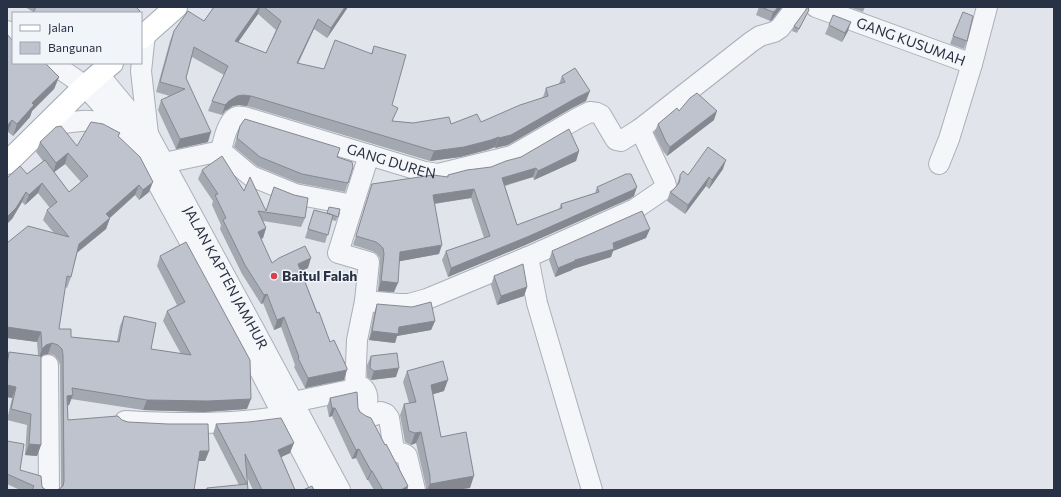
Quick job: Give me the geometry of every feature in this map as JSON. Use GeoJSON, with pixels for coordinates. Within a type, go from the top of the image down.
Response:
{"type":"FeatureCollection","features":[{"type":"Feature","properties":{"kind":"main road"},"geometry":{"type":"LineString","coordinates":[[143,36],[176,7]]}},
{"type":"Feature","properties":{"kind":"main road"},"geometry":{"type":"LineString","coordinates":[[7,163],[99,75]]}},
{"type":"Feature","properties":{"kind":"street"},"geometry":{"type":"LineString","coordinates":[[365,301],[409,304],[428,298],[528,257],[635,209],[664,190],[666,186],[665,182],[640,129],[751,42],[760,36],[774,32],[780,28],[796,7]]}},
{"type":"Feature","properties":{"kind":"street","name":"GANG KUSUMAH"},"geometry":{"type":"LineString","coordinates":[[816,7],[972,64],[987,7]]}},
{"type":"Feature","properties":{"kind":"street"},"geometry":{"type":"LineString","coordinates":[[142,54],[143,36]]}},
{"type":"Feature","properties":{"kind":"street","name":"JALAN KAPTEN JAMHUR"},"geometry":{"type":"LineString","coordinates":[[56,64],[99,75],[142,139],[288,409],[340,490]]}},
{"type":"Feature","properties":{"kind":"street"},"geometry":{"type":"LineString","coordinates":[[43,128],[74,122],[93,122],[111,125],[124,133],[142,139],[144,100],[141,64]]}},
{"type":"Feature","properties":{"kind":"street"},"geometry":{"type":"LineString","coordinates":[[939,164],[949,140],[972,64]]}},
{"type":"Feature","properties":{"kind":"street","name":"GANG DUREN"},"geometry":{"type":"LineString","coordinates":[[221,151],[231,121],[237,117],[244,117],[425,172],[438,174],[512,156],[590,112],[601,115],[616,140],[621,142],[640,129]]}},
{"type":"Feature","properties":{"kind":"street","name":"JALAN KAPTEN JAMHUR"},"geometry":{"type":"LineString","coordinates":[[142,139],[164,163],[233,305]]}},
{"type":"Feature","properties":{"kind":"street"},"geometry":{"type":"LineString","coordinates":[[164,163],[221,151],[251,176],[295,194],[352,205]]}},
{"type":"Feature","properties":{"kind":"street"},"geometry":{"type":"LineString","coordinates":[[355,389],[357,340],[365,301],[369,262],[338,253],[369,155]]}},
{"type":"Feature","properties":{"kind":"street"},"geometry":{"type":"LineString","coordinates":[[528,257],[537,303],[592,490]]}},
{"type":"Feature","properties":{"kind":"street"},"geometry":{"type":"LineString","coordinates":[[48,365],[49,490]]}},
{"type":"Feature","properties":{"kind":"street"},"geometry":{"type":"LineString","coordinates":[[125,421],[183,424],[252,421],[362,387],[366,389],[368,393],[366,414],[373,416],[381,412],[386,414],[389,418],[394,450],[397,453],[405,454],[407,456],[415,490]]}},
{"type":"Feature","properties":{"kind":"street","name":"JALAN KAPTEN JAMHUR"},"geometry":{"type":"LineString","coordinates":[[288,409],[322,490]]}},
{"type":"Feature","properties":{"kind":"building"},"geometry":{"type":"Polygon","coordinates":[[[36,7],[136,7],[140,11],[139,12],[34,12],[36,7]]]}},
{"type":"Feature","properties":{"kind":"building"},"geometry":{"type":"Polygon","coordinates":[[[214,7],[259,7],[235,41],[266,53],[281,21],[264,7],[345,7],[331,28],[318,19],[297,63],[324,69],[335,40],[372,54],[374,46],[406,55],[392,105],[398,108],[392,121],[413,123],[449,117],[451,124],[477,114],[481,122],[520,105],[548,96],[546,88],[565,82],[562,76],[575,68],[590,91],[511,135],[464,147],[434,151],[251,96],[237,96],[225,105],[212,101],[228,66],[194,47],[186,78],[211,132],[180,139],[161,100],[185,89],[160,82],[174,31],[188,11],[204,21],[214,7]]]}},
{"type":"Feature","properties":{"kind":"building"},"geometry":{"type":"Polygon","coordinates":[[[761,7],[778,7],[773,12],[761,7]]]}},
{"type":"Feature","properties":{"kind":"building"},"geometry":{"type":"Polygon","coordinates":[[[808,7],[809,10],[799,29],[794,26],[808,7]]]}},
{"type":"Feature","properties":{"kind":"building"},"geometry":{"type":"Polygon","coordinates":[[[963,12],[973,16],[967,41],[953,36],[963,12]]]}},
{"type":"Feature","properties":{"kind":"building"},"geometry":{"type":"Polygon","coordinates":[[[833,15],[851,22],[845,33],[829,25],[833,15]]]}},
{"type":"Feature","properties":{"kind":"building"},"geometry":{"type":"Polygon","coordinates":[[[7,34],[12,40],[12,64],[46,64],[59,77],[32,103],[34,105],[17,124],[12,120],[7,126],[7,34]]]}},
{"type":"Feature","properties":{"kind":"building"},"geometry":{"type":"Polygon","coordinates":[[[697,93],[717,111],[670,147],[666,142],[658,124],[677,108],[679,111],[690,98],[697,93]]]}},
{"type":"Feature","properties":{"kind":"building"},"geometry":{"type":"Polygon","coordinates":[[[245,119],[340,148],[337,157],[352,162],[353,167],[348,183],[302,174],[260,157],[237,138],[240,126],[245,119]]]}},
{"type":"Feature","properties":{"kind":"building"},"geometry":{"type":"Polygon","coordinates":[[[91,122],[103,124],[120,133],[118,136],[140,157],[153,182],[143,190],[139,185],[106,214],[110,218],[79,244],[71,277],[67,276],[59,329],[71,329],[71,337],[119,342],[124,316],[156,323],[151,349],[191,355],[167,311],[185,302],[160,256],[186,242],[250,360],[251,399],[208,401],[147,400],[72,388],[73,395],[67,396],[68,420],[118,416],[122,420],[128,422],[208,424],[209,451],[200,451],[194,490],[57,490],[63,486],[64,481],[62,349],[58,345],[52,343],[46,345],[42,349],[41,332],[7,327],[7,243],[28,226],[69,237],[47,210],[57,202],[42,183],[29,195],[26,192],[16,208],[7,217],[7,178],[20,166],[27,174],[45,160],[69,192],[88,176],[68,153],[56,163],[40,142],[56,127],[61,126],[77,146],[91,122]]]}},
{"type":"Feature","properties":{"kind":"building"},"geometry":{"type":"Polygon","coordinates":[[[569,129],[579,151],[538,171],[536,168],[502,178],[517,225],[562,208],[561,204],[599,192],[597,187],[626,174],[631,174],[637,187],[527,237],[451,268],[446,251],[490,236],[474,189],[433,195],[442,245],[400,252],[398,283],[381,281],[384,254],[383,248],[376,242],[356,236],[372,184],[433,175],[448,177],[448,175],[467,170],[491,167],[521,157],[569,129]]]}},
{"type":"Feature","properties":{"kind":"building"},"geometry":{"type":"Polygon","coordinates":[[[708,147],[726,160],[712,180],[709,177],[688,205],[670,192],[679,183],[680,175],[683,171],[688,175],[708,147]]]}},
{"type":"Feature","properties":{"kind":"building"},"geometry":{"type":"Polygon","coordinates":[[[222,156],[244,191],[250,177],[266,211],[274,187],[294,195],[308,198],[305,218],[258,211],[266,228],[258,232],[272,263],[279,258],[305,246],[311,258],[298,264],[317,313],[319,312],[330,342],[334,340],[347,370],[308,378],[298,358],[299,357],[284,317],[277,320],[267,294],[264,295],[245,265],[223,220],[226,218],[215,195],[218,194],[202,170],[222,156]]]}},
{"type":"Feature","properties":{"kind":"building"},"geometry":{"type":"Polygon","coordinates":[[[329,207],[340,209],[338,217],[327,213],[329,207]]]}},
{"type":"Feature","properties":{"kind":"building"},"geometry":{"type":"Polygon","coordinates":[[[314,210],[333,215],[328,235],[308,229],[314,210]]]}},
{"type":"Feature","properties":{"kind":"building"},"geometry":{"type":"Polygon","coordinates":[[[642,211],[650,229],[613,243],[614,249],[575,260],[558,268],[552,251],[642,211]]]}},
{"type":"Feature","properties":{"kind":"building"},"geometry":{"type":"Polygon","coordinates":[[[523,264],[527,287],[501,296],[494,276],[523,264]]]}},
{"type":"Feature","properties":{"kind":"building"},"geometry":{"type":"Polygon","coordinates":[[[431,302],[435,321],[399,327],[398,334],[372,331],[377,304],[412,307],[431,302]]]}},
{"type":"Feature","properties":{"kind":"building"},"geometry":{"type":"Polygon","coordinates":[[[9,352],[41,356],[41,445],[29,444],[31,414],[11,409],[16,387],[7,385],[7,365],[9,352]]]}},
{"type":"Feature","properties":{"kind":"building"},"geometry":{"type":"Polygon","coordinates":[[[397,353],[399,368],[374,371],[370,368],[371,356],[397,353]]]}},
{"type":"Feature","properties":{"kind":"building"},"geometry":{"type":"Polygon","coordinates":[[[443,361],[448,380],[431,385],[441,437],[466,432],[474,476],[430,484],[430,476],[421,432],[415,433],[409,431],[404,404],[416,402],[407,371],[443,361]]]}},
{"type":"Feature","properties":{"kind":"building"},"geometry":{"type":"Polygon","coordinates":[[[357,392],[358,408],[360,412],[371,418],[408,486],[401,490],[383,490],[359,449],[356,450],[335,408],[332,408],[330,398],[357,392]]]}},
{"type":"Feature","properties":{"kind":"building"},"geometry":{"type":"Polygon","coordinates":[[[281,418],[294,443],[278,450],[295,490],[262,490],[245,454],[248,490],[207,490],[207,488],[247,484],[216,424],[281,418]]]}},
{"type":"Feature","properties":{"kind":"building"},"geometry":{"type":"Polygon","coordinates":[[[7,441],[24,444],[20,470],[41,476],[42,487],[46,490],[32,490],[34,486],[7,474],[7,441]]]}},
{"type":"Feature","properties":{"kind":"building"},"geometry":{"type":"Polygon","coordinates":[[[312,486],[314,490],[303,490],[312,486]]]}},
{"type":"Feature","properties":{"kind":"place","name":"Baitul Falah"},"geometry":{"type":"Point","coordinates":[274,276]}}]}
